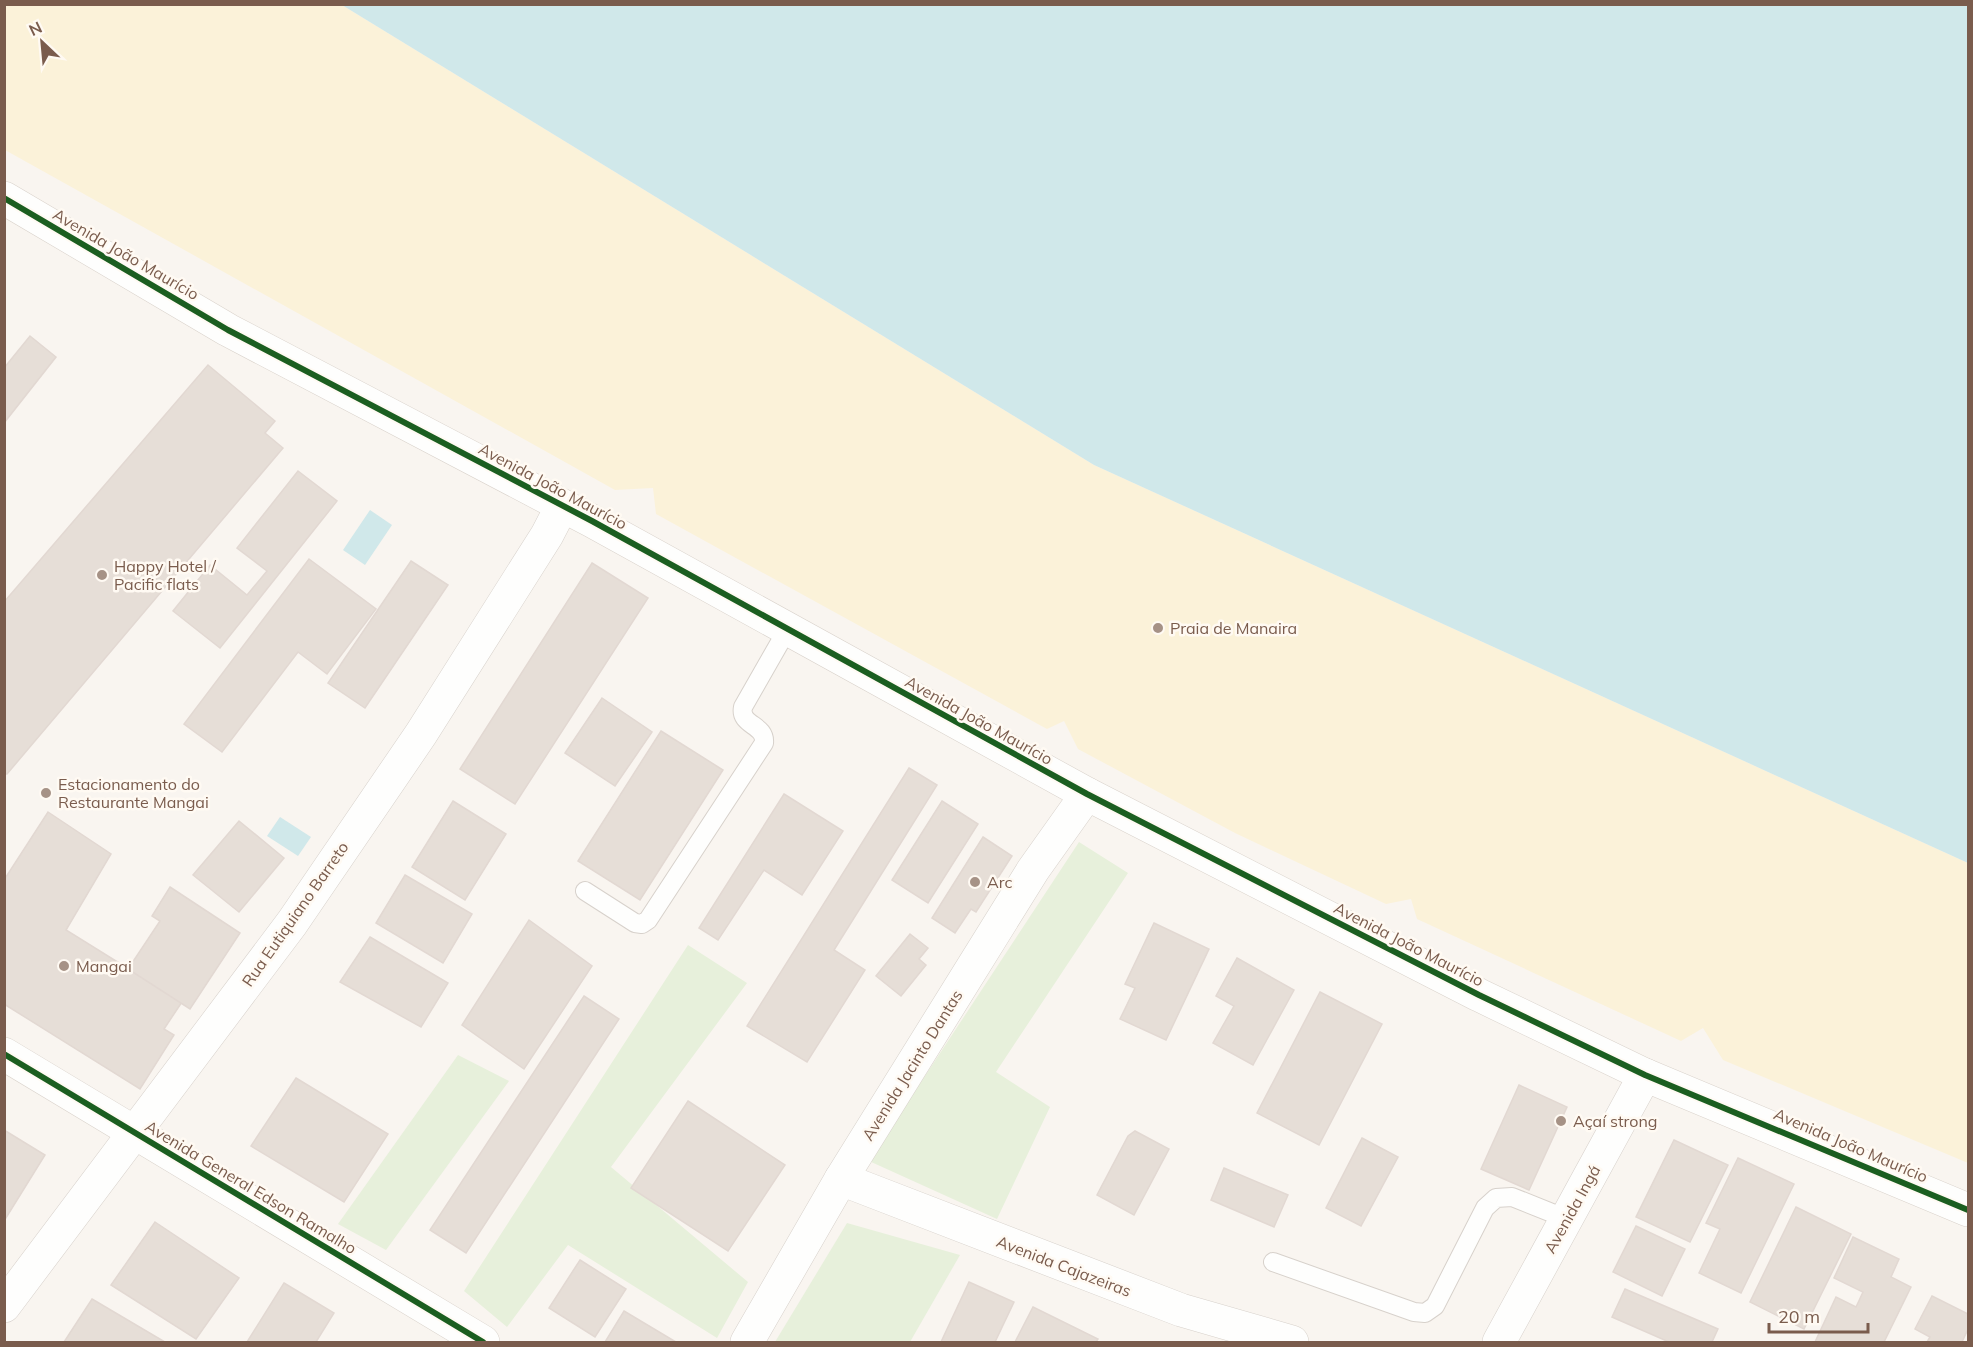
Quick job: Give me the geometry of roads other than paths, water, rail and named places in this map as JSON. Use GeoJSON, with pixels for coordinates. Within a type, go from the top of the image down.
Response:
{"type":"FeatureCollection","features":[{"type":"Feature","properties":{"kind":"main road","name":"Avenida João Maurício"},"geometry":{"type":"LineString","coordinates":[[4,198],[228,330],[592,521],[1087,794],[1479,995],[1645,1075],[1968,1210]]}},
{"type":"Feature","properties":{"kind":"main road","name":"Rua Eutiquiano Barreto"},"geometry":{"type":"LineString","coordinates":[[4,1306],[304,904],[421,734],[547,535],[562,506]]}},
{"type":"Feature","properties":{"kind":"main road","name":"Avenida Jacinto Dantas"},"geometry":{"type":"LineString","coordinates":[[747,1342],[841,1179],[1033,870],[1087,794]]}},
{"type":"Feature","properties":{"kind":"main road","name":"Avenida General Edson Ramalho"},"geometry":{"type":"LineString","coordinates":[[4,1054],[483,1342]]}},
{"type":"Feature","properties":{"kind":"main road","name":"Avenida Ingá"},"geometry":{"type":"LineString","coordinates":[[1499,1342],[1645,1075]]}},
{"type":"Feature","properties":{"kind":"main road","name":"Avenida Cajazeiras"},"geometry":{"type":"LineString","coordinates":[[841,1179],[1181,1310],[1292,1342]]}},
{"type":"Feature","properties":{"kind":"lane"},"geometry":{"type":"LineString","coordinates":[[585,891],[635,923],[642,924],[648,920],[764,743],[765,736],[761,730],[745,720],[741,713],[787,630]]}},
{"type":"Feature","properties":{"kind":"lane"},"geometry":{"type":"LineString","coordinates":[[1273,1262],[1414,1312],[1425,1313],[1435,1305],[1485,1208],[1496,1198],[1512,1197],[1567,1218]]}},
{"type":"Feature","properties":{"kind":"water"},"geometry":{"type":"Polygon","coordinates":[[[342,5],[1968,5],[1968,863],[1094,465],[342,5]]]}},
{"type":"Feature","properties":{"kind":"water"},"geometry":{"type":"Polygon","coordinates":[[[370,510],[392,525],[365,565],[343,550],[370,510]]]}},
{"type":"Feature","properties":{"kind":"water"},"geometry":{"type":"Polygon","coordinates":[[[280,817],[311,837],[298,856],[267,836],[280,817]]]}},
{"type":"Feature","properties":{"kind":"place","name":"Happy Hotel / Pacific flats"},"geometry":{"type":"Point","coordinates":[102,575]}},
{"type":"Feature","properties":{"kind":"place","name":"Praia de Manaira"},"geometry":{"type":"Point","coordinates":[1158,628]}},
{"type":"Feature","properties":{"kind":"place","name":"Estacionamento do Restaurante Mangai"},"geometry":{"type":"Point","coordinates":[46,793]}},
{"type":"Feature","properties":{"kind":"place","name":"Arc"},"geometry":{"type":"Point","coordinates":[975,882]}},
{"type":"Feature","properties":{"kind":"place","name":"Mangai"},"geometry":{"type":"Point","coordinates":[64,966]}},
{"type":"Feature","properties":{"kind":"place","name":"Açaí strong"},"geometry":{"type":"Point","coordinates":[1561,1121]}}]}
